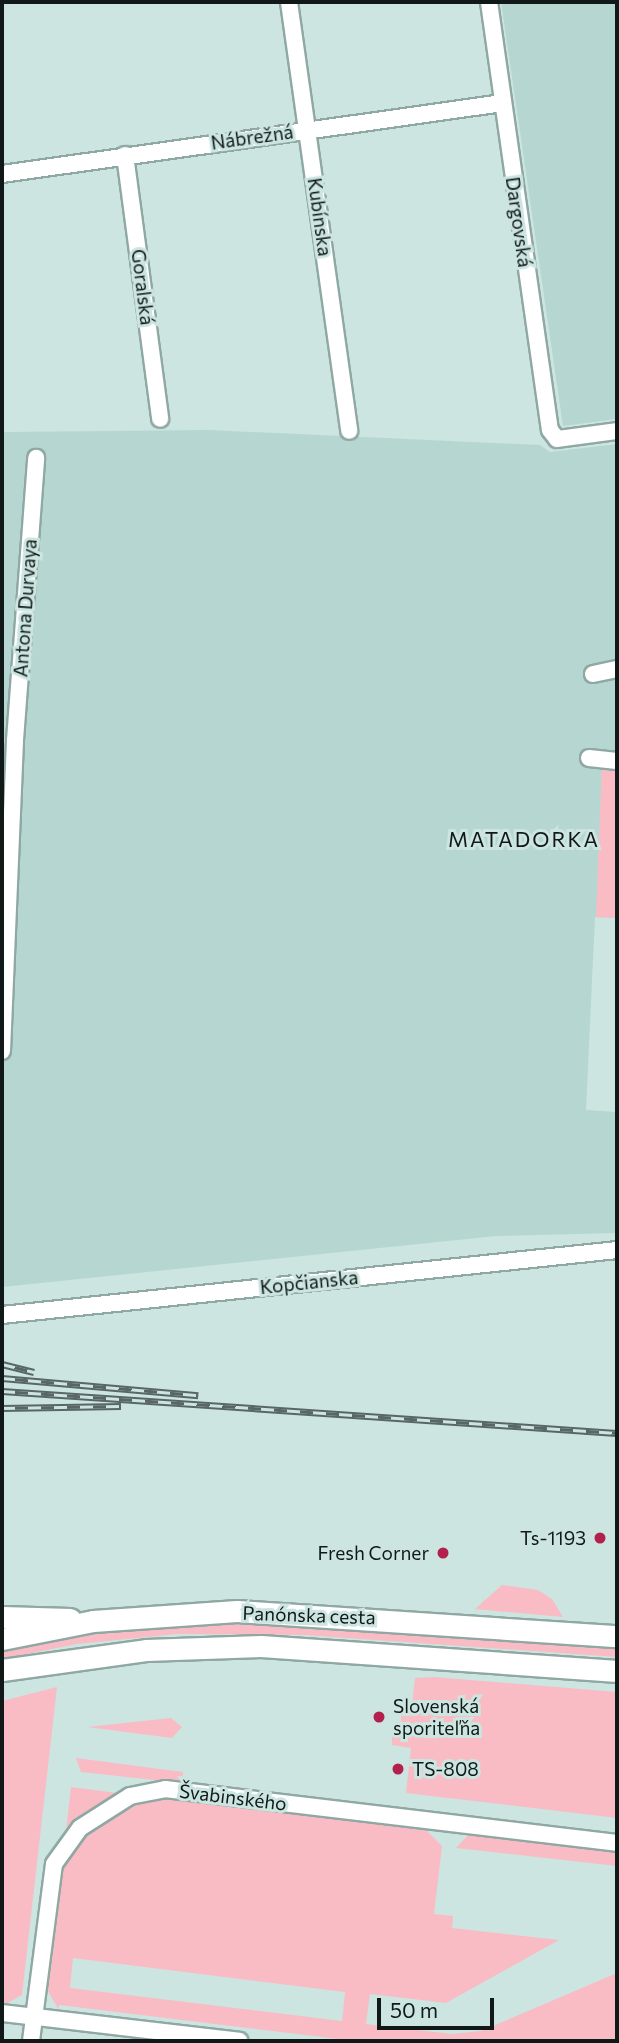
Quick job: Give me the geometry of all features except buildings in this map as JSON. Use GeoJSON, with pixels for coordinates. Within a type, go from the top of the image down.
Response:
{"type":"FeatureCollection","features":[{"type":"Feature","properties":{"kind":"main road","name":"Panónska cesta"},"geometry":{"type":"LineString","coordinates":[[2,1639],[93,1621],[282,1611],[617,1636]]}},
{"type":"Feature","properties":{"kind":"main road"},"geometry":{"type":"LineString","coordinates":[[2,1617],[93,1621]]}},
{"type":"Feature","properties":{"kind":"main road","name":"Panónska cesta"},"geometry":{"type":"LineString","coordinates":[[2,1670],[146,1650],[261,1646],[617,1671]]}},
{"type":"Feature","properties":{"kind":"street","name":"Kubínska"},"geometry":{"type":"LineString","coordinates":[[289,2],[349,432]]}},
{"type":"Feature","properties":{"kind":"street","name":"Dargovská"},"geometry":{"type":"LineString","coordinates":[[489,2],[550,430],[557,439],[617,431]]}},
{"type":"Feature","properties":{"kind":"street","name":"Nábrežná"},"geometry":{"type":"LineString","coordinates":[[2,174],[503,103]]}},
{"type":"Feature","properties":{"kind":"street","name":"Goralská"},"geometry":{"type":"LineString","coordinates":[[125,155],[160,419]]}},
{"type":"Feature","properties":{"kind":"street","name":"Antona Durvaya"},"geometry":{"type":"LineString","coordinates":[[2,1051],[15,740],[36,458]]}},
{"type":"Feature","properties":{"kind":"street"},"geometry":{"type":"LineString","coordinates":[[593,674],[617,669]]}},
{"type":"Feature","properties":{"kind":"street"},"geometry":{"type":"LineString","coordinates":[[589,758],[617,761]]}},
{"type":"Feature","properties":{"kind":"street","name":"Kopčianska"},"geometry":{"type":"LineString","coordinates":[[2,1315],[617,1250]]}},
{"type":"Feature","properties":{"kind":"street","name":"Švabinského"},"geometry":{"type":"LineString","coordinates":[[31,2041],[54,1864],[68,1841],[95,1815],[138,1794],[165,1789],[617,1843]]}},
{"type":"Feature","properties":{"kind":"street"},"geometry":{"type":"LineString","coordinates":[[2,2013],[239,2041]]}},
{"type":"Feature","properties":{"kind":"shaded area"},"geometry":{"type":"Polygon","coordinates":[[[501,2],[617,2],[617,419],[563,426],[501,2]]]}},
{"type":"Feature","properties":{"kind":"shaded area"},"geometry":{"type":"Polygon","coordinates":[[[208,430],[540,445],[550,452],[617,444],[617,918],[595,917],[586,1110],[617,1112],[617,1233],[496,1236],[2,1287],[2,432],[208,430]]]}},
{"type":"Feature","properties":{"kind":"shaded area"},"geometry":{"type":"Polygon","coordinates":[[[602,760],[617,761],[617,918],[596,917],[602,760]]]}},
{"type":"Feature","properties":{"kind":"shaded area"},"geometry":{"type":"Polygon","coordinates":[[[502,1585],[538,1590],[552,1599],[563,1617],[475,1609],[502,1585]]]}},
{"type":"Feature","properties":{"kind":"shaded area"},"geometry":{"type":"Polygon","coordinates":[[[183,1622],[297,1623],[617,1649],[617,1657],[304,1635],[177,1634],[77,1644],[2,1659],[2,1648],[33,1641],[183,1622]]]}},
{"type":"Feature","properties":{"kind":"shaded area"},"geometry":{"type":"Polygon","coordinates":[[[434,1677],[617,1692],[617,1818],[406,1793],[411,1748],[392,1745],[392,1734],[401,1735],[401,1704],[412,1705],[415,1678],[434,1677]]]}},
{"type":"Feature","properties":{"kind":"shaded area"},"geometry":{"type":"Polygon","coordinates":[[[57,1687],[22,1995],[2,2006],[2,1701],[57,1687]]]}},
{"type":"Feature","properties":{"kind":"shaded area"},"geometry":{"type":"Polygon","coordinates":[[[171,1718],[182,1727],[172,1738],[87,1727],[171,1718]]]}},
{"type":"Feature","properties":{"kind":"shaded area"},"geometry":{"type":"Polygon","coordinates":[[[76,1758],[183,1772],[182,1783],[81,1772],[76,1758]]]}},
{"type":"Feature","properties":{"kind":"shaded area"},"geometry":{"type":"Polygon","coordinates":[[[71,1787],[117,1793],[82,1815],[66,1831],[71,1787]]]}},
{"type":"Feature","properties":{"kind":"shaded area"},"geometry":{"type":"Polygon","coordinates":[[[175,1798],[425,1829],[442,1846],[434,1914],[453,1916],[452,1928],[559,1940],[446,2003],[370,1994],[366,2024],[452,2034],[481,2031],[617,1973],[617,2041],[354,2041],[59,2005],[58,2009],[46,1987],[62,1870],[86,1836],[135,1805],[175,1798]],[[73,1958],[70,1988],[342,2021],[345,1992],[73,1958]]]}},
{"type":"Feature","properties":{"kind":"shaded area"},"geometry":{"type":"Polygon","coordinates":[[[469,1834],[617,1852],[617,1866],[456,1848],[469,1834]]]}},
{"type":"Feature","properties":{"kind":"railway"},"geometry":{"type":"LineString","coordinates":[[2,1364],[34,1372]]}},
{"type":"Feature","properties":{"kind":"railway"},"geometry":{"type":"LineString","coordinates":[[2,1378],[198,1395]]}},
{"type":"Feature","properties":{"kind":"railway"},"geometry":{"type":"LineString","coordinates":[[2,1391],[617,1433]]}},
{"type":"Feature","properties":{"kind":"railway"},"geometry":{"type":"LineString","coordinates":[[2,1408],[121,1406]]}},
{"type":"Feature","properties":{"kind":"place","name":"Ts-1193"},"geometry":{"type":"Point","coordinates":[600,1538]}},
{"type":"Feature","properties":{"kind":"place","name":"Fresh Corner"},"geometry":{"type":"Point","coordinates":[443,1553]}},
{"type":"Feature","properties":{"kind":"place","name":"Slovenská sporiteľňa"},"geometry":{"type":"Point","coordinates":[379,1717]}},
{"type":"Feature","properties":{"kind":"place","name":"TS-808"},"geometry":{"type":"Point","coordinates":[398,1769]}},
{"type":"Feature","properties":{"kind":"district","name":"MATADORKA"},"geometry":{"type":"Point","coordinates":[524,839]}}]}
